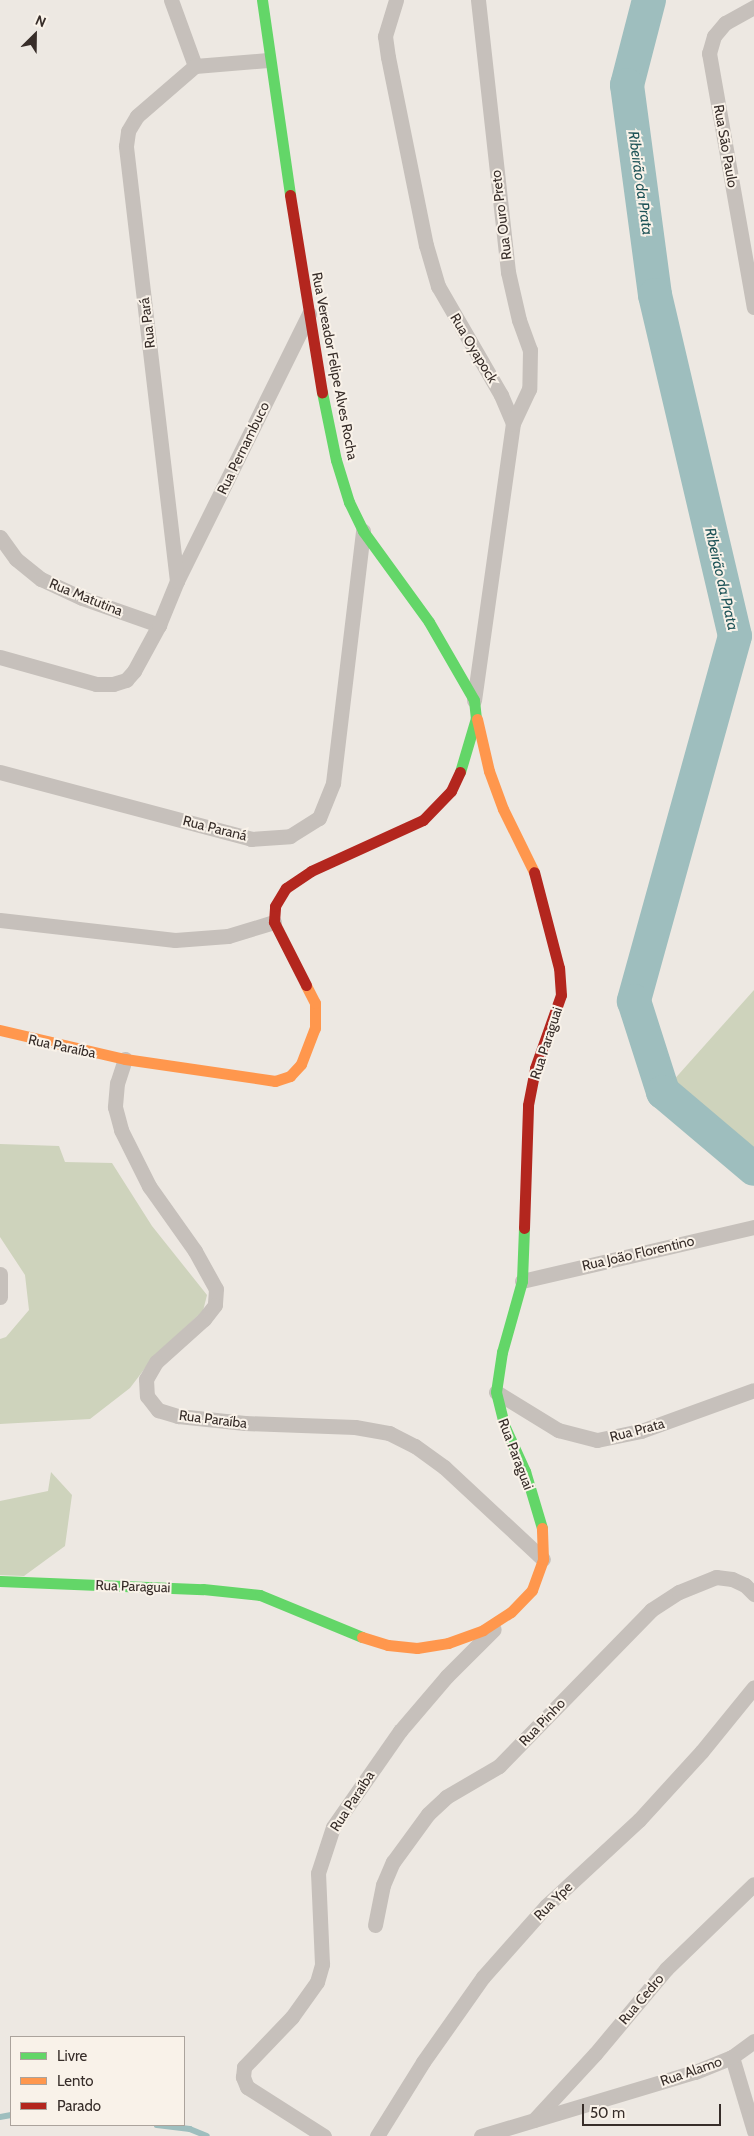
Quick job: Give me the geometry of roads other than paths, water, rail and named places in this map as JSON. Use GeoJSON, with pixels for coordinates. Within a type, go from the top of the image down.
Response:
{"type":"FeatureCollection","features":[{"type":"Feature","properties":{"kind":"street"},"geometry":{"type":"LineString","coordinates":[[171,0],[195,66],[268,60]]}},
{"type":"Feature","properties":{"kind":"street","name":"Rua Vereador Felipe Alves Rocha"},"geometry":{"type":"LineString","coordinates":[[262,0],[268,60],[309,314],[336,460],[349,502],[363,531],[428,622],[474,700],[476,718],[461,770],[451,791],[423,820],[394,835],[311,871],[286,888],[276,906],[274,922]]}},
{"type":"Feature","properties":{"kind":"street","name":"Rua Oyapock"},"geometry":{"type":"LineString","coordinates":[[396,0],[386,36],[388,57],[426,245],[438,286],[502,396],[513,424],[474,700]]}},
{"type":"Feature","properties":{"kind":"street","name":"Rua Ouro Preto"},"geometry":{"type":"LineString","coordinates":[[478,0],[508,272],[531,357],[529,389],[513,424]]}},
{"type":"Feature","properties":{"kind":"street","name":"Rua São Paulo"},"geometry":{"type":"LineString","coordinates":[[754,7],[725,22],[714,36],[709,53],[754,307]]}},
{"type":"Feature","properties":{"kind":"street","name":"Rua Pará"},"geometry":{"type":"LineString","coordinates":[[178,581],[126,146],[128,131],[136,116],[195,66]]}},
{"type":"Feature","properties":{"kind":"street","name":"Rua Pernambuco"},"geometry":{"type":"LineString","coordinates":[[178,581],[309,314]]}},
{"type":"Feature","properties":{"kind":"street","name":"Rua Paraná"},"geometry":{"type":"LineString","coordinates":[[0,772],[251,838],[290,836],[318,818],[333,783],[363,531]]}},
{"type":"Feature","properties":{"kind":"street","name":"Rua Matutina"},"geometry":{"type":"LineString","coordinates":[[0,537],[16,559],[41,580],[82,598],[159,625]]}},
{"type":"Feature","properties":{"kind":"street"},"geometry":{"type":"LineString","coordinates":[[0,657],[96,684],[113,684],[126,680],[134,671],[159,625],[178,581]]}},
{"type":"Feature","properties":{"kind":"street","name":"Rua Paraguai"},"geometry":{"type":"LineString","coordinates":[[0,1581],[203,1589],[260,1595],[355,1635],[388,1645],[417,1648],[448,1642],[484,1630],[512,1612],[532,1590],[544,1559],[542,1528],[525,1471],[504,1425],[496,1392],[502,1352],[522,1281],[528,1105],[535,1068],[556,1018],[561,995],[558,968],[537,879],[503,809],[489,771],[476,718]]}},
{"type":"Feature","properties":{"kind":"street"},"geometry":{"type":"LineString","coordinates":[[0,920],[174,940],[228,936],[274,922]]}},
{"type":"Feature","properties":{"kind":"street","name":"Rua Paraíba"},"geometry":{"type":"LineString","coordinates":[[0,1030],[126,1059],[275,1081],[290,1076],[301,1064],[315,1028],[314,1003],[274,922]]}},
{"type":"Feature","properties":{"kind":"street","name":"Rua Paraíba"},"geometry":{"type":"LineString","coordinates":[[126,1059],[117,1084],[115,1106],[120,1130],[149,1186],[200,1258],[216,1289],[215,1305],[204,1319],[156,1362],[146,1379],[147,1396],[158,1410],[178,1416],[245,1423],[355,1427],[389,1433],[415,1446],[444,1467],[544,1559]]}},
{"type":"Feature","properties":{"kind":"street","name":"Rua João Florentino"},"geometry":{"type":"LineString","coordinates":[[522,1281],[754,1227]]}},
{"type":"Feature","properties":{"kind":"street"},"geometry":{"type":"LineString","coordinates":[[0,1274],[0,1297]]}},
{"type":"Feature","properties":{"kind":"street","name":"Rua Prata"},"geometry":{"type":"LineString","coordinates":[[496,1392],[558,1430],[597,1440],[641,1431],[754,1390]]}},
{"type":"Feature","properties":{"kind":"street","name":"Rua Pinho"},"geometry":{"type":"LineString","coordinates":[[375,1925],[383,1885],[393,1862],[428,1814],[446,1797],[499,1766],[651,1610],[679,1592],[716,1578],[732,1579],[744,1585],[754,1594]]}},
{"type":"Feature","properties":{"kind":"street","name":"Rua Paraíba"},"geometry":{"type":"LineString","coordinates":[[324,2136],[248,2087],[243,2077],[244,2068],[292,2017],[317,1982],[322,1964],[318,1873],[333,1827],[400,1731],[447,1676],[512,1612]]}},
{"type":"Feature","properties":{"kind":"street","name":"Rua Ype"},"geometry":{"type":"LineString","coordinates":[[377,2136],[423,2062],[483,1977],[546,1906],[639,1820],[702,1752],[754,1686]]}},
{"type":"Feature","properties":{"kind":"street","name":"Rua Cedro"},"geometry":{"type":"LineString","coordinates":[[534,2120],[595,2054],[666,1969],[754,1884]]}},
{"type":"Feature","properties":{"kind":"street","name":"Rua Alamo"},"geometry":{"type":"LineString","coordinates":[[481,2136],[695,2072],[732,2057],[754,2040]]}},
{"type":"Feature","properties":{"kind":"street"},"geometry":{"type":"LineString","coordinates":[[732,2057],[754,2131]]}},
{"type":"Feature","properties":{"kind":"waterway","name":"Ribeirão da Prata"},"geometry":{"type":"LineString","coordinates":[[649,0],[627,85],[655,295],[735,636],[634,1001],[663,1092],[754,1169]]}},
{"type":"Feature","properties":{"kind":"waterway"},"geometry":{"type":"LineString","coordinates":[[0,2117],[10,2115]]}},
{"type":"Feature","properties":{"kind":"waterway"},"geometry":{"type":"LineString","coordinates":[[165,2126],[190,2129],[207,2136]]}}]}
